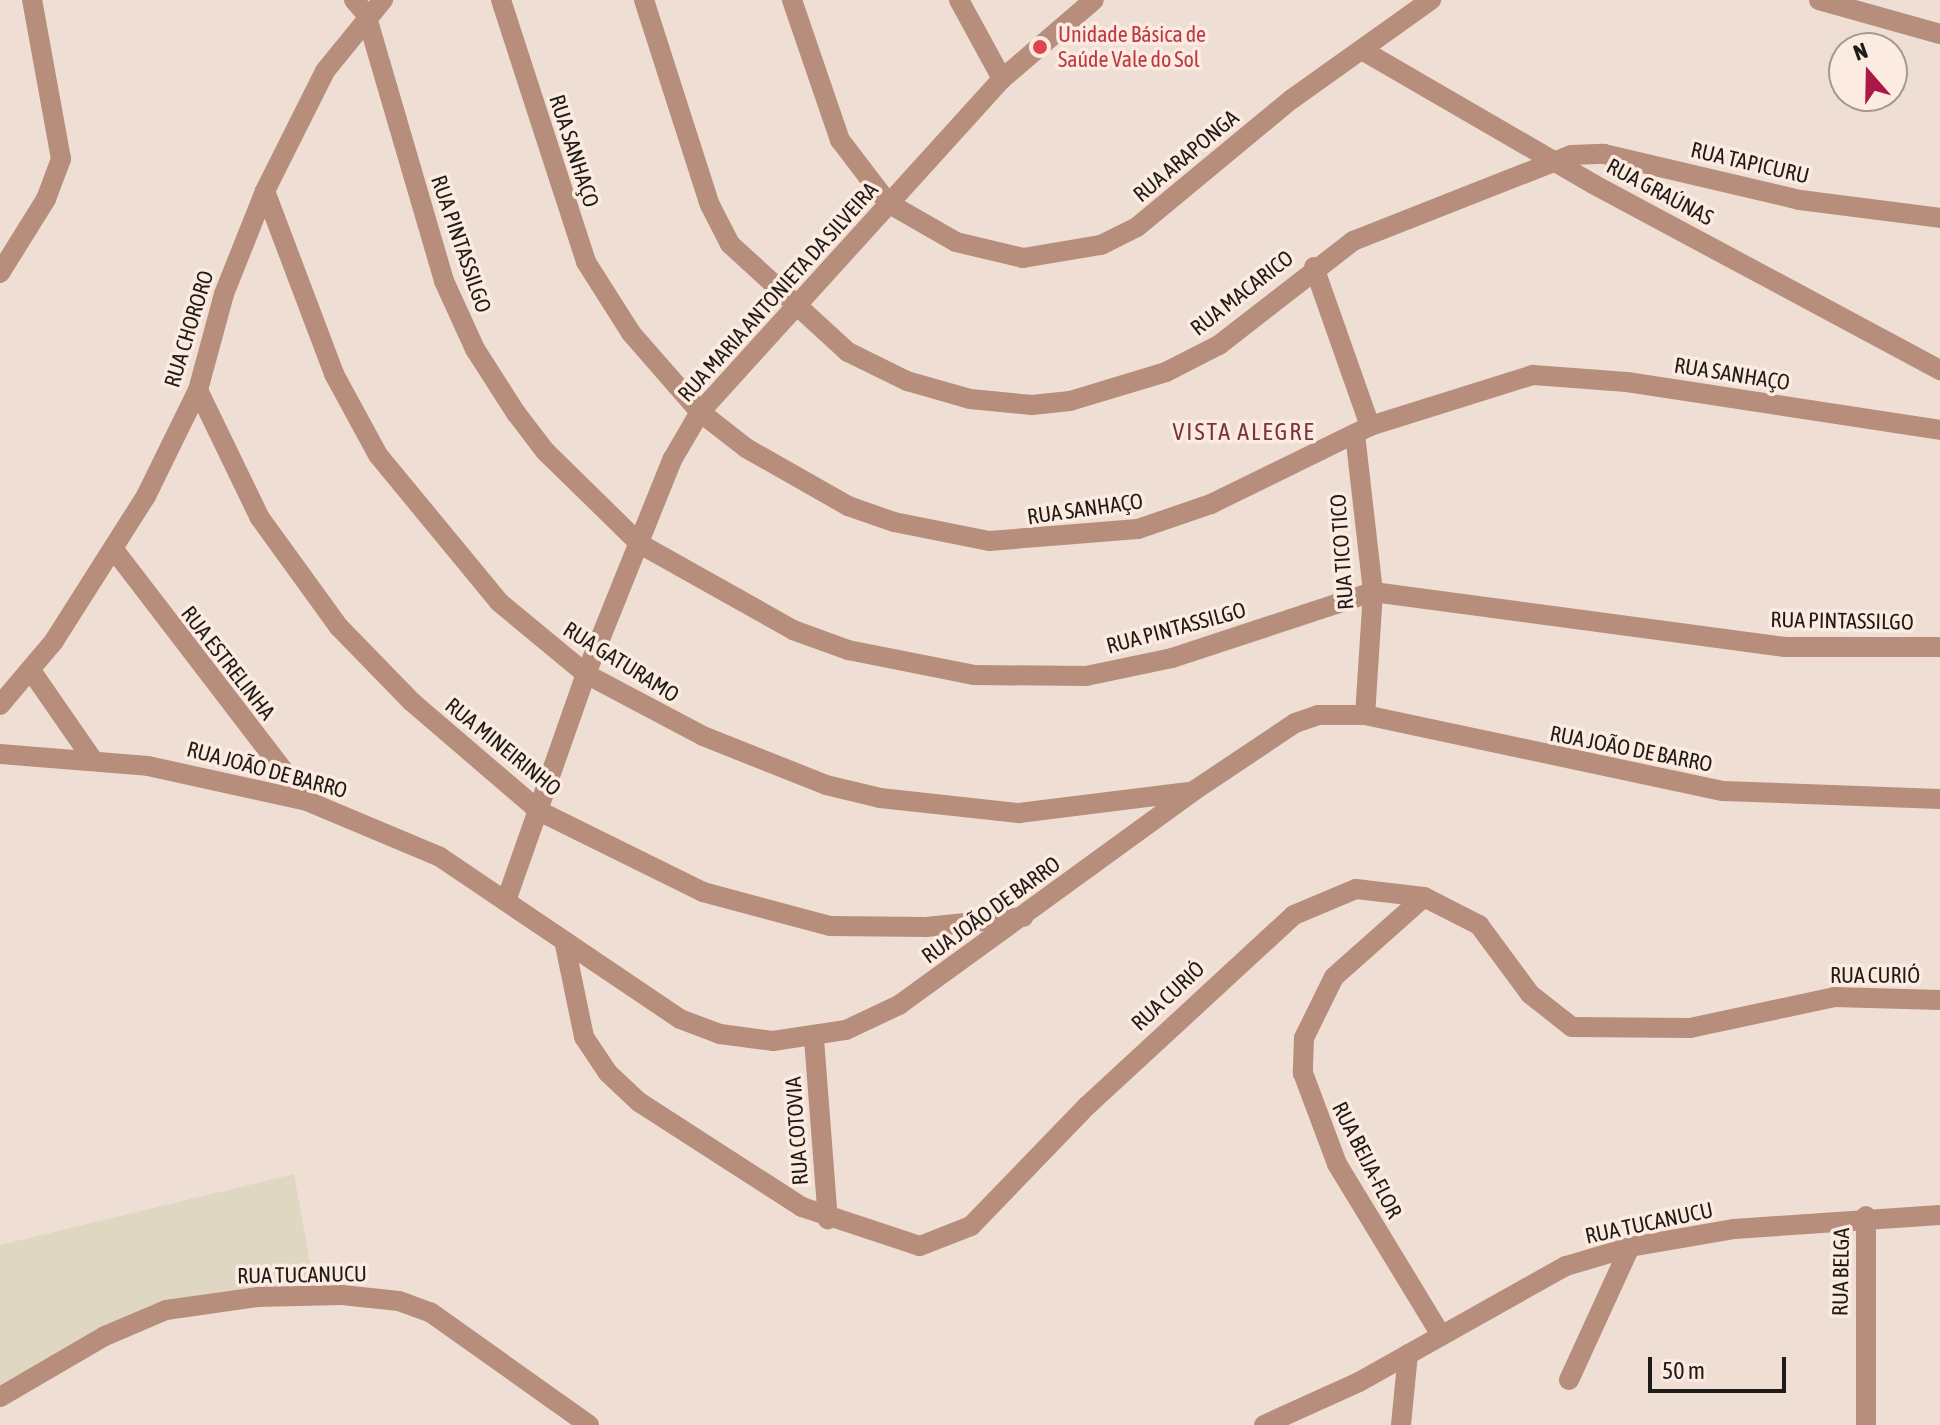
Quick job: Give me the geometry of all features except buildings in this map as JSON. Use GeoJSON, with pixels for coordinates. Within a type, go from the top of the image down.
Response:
{"type":"FeatureCollection","features":[{"type":"Feature","properties":{"kind":"street"},"geometry":{"type":"LineString","coordinates":[[0,273],[46,199],[61,159],[32,0]]}},
{"type":"Feature","properties":{"kind":"street","name":"RUA CHORORO"},"geometry":{"type":"LineString","coordinates":[[0,705],[32,672],[115,551],[198,390],[224,294],[265,191],[360,7],[383,0]]}},
{"type":"Feature","properties":{"kind":"street","name":"RUA SANHAÇO"},"geometry":{"type":"LineString","coordinates":[[501,0],[586,262],[631,333],[700,412],[768,463],[848,506],[949,536],[1001,541],[1107,534],[1170,520],[1363,430],[1501,382],[1564,374],[1940,430]]}},
{"type":"Feature","properties":{"kind":"street","name":"RUA MACARICO"},"geometry":{"type":"LineString","coordinates":[[644,0],[719,225],[793,308],[848,352],[907,381],[970,399],[1032,405],[1105,394],[1197,357],[1244,328],[1314,267],[1373,231],[1552,160]]}},
{"type":"Feature","properties":{"kind":"street","name":"RUA ARAPONGA"},"geometry":{"type":"LineString","coordinates":[[792,0],[840,140],[888,203],[983,252],[1023,258],[1101,245],[1173,203],[1292,99],[1431,0]]}},
{"type":"Feature","properties":{"kind":"street"},"geometry":{"type":"LineString","coordinates":[[959,0],[1002,79]]}},
{"type":"Feature","properties":{"kind":"street","name":"RUA MARIA ANTONIETA DA SILVEIRA"},"geometry":{"type":"LineString","coordinates":[[506,901],[586,674],[672,460],[700,412],[1002,79],[1094,0]]}},
{"type":"Feature","properties":{"kind":"street"},"geometry":{"type":"LineString","coordinates":[[1819,0],[1940,34]]}},
{"type":"Feature","properties":{"kind":"street","name":"RUA PINTASSILGO"},"geometry":{"type":"LineString","coordinates":[[360,7],[458,316],[495,382],[545,451],[640,544],[793,630],[848,650],[974,675],[1058,677],[1131,668],[1373,592],[1785,647],[1940,647]]}},
{"type":"Feature","properties":{"kind":"street","name":"RUA GRAÚNAS"},"geometry":{"type":"LineString","coordinates":[[1362,50],[1593,184],[1940,370]]}},
{"type":"Feature","properties":{"kind":"street","name":"RUA TAPICURU"},"geometry":{"type":"LineString","coordinates":[[1552,160],[1587,153],[1626,158],[1800,200],[1940,218]]}},
{"type":"Feature","properties":{"kind":"street"},"geometry":{"type":"LineString","coordinates":[[1593,184],[1626,158]]}},
{"type":"Feature","properties":{"kind":"street","name":"RUA GATURAMO"},"geometry":{"type":"LineString","coordinates":[[265,191],[334,374],[378,455],[499,602],[586,674],[703,736],[826,785],[880,798],[1019,813],[1195,790]]}},
{"type":"Feature","properties":{"kind":"street","name":"RUA TICO TICO"},"geometry":{"type":"LineString","coordinates":[[1314,267],[1363,430],[1373,592],[1365,715]]}},
{"type":"Feature","properties":{"kind":"street","name":"RUA MINEIRINHO"},"geometry":{"type":"LineString","coordinates":[[198,390],[260,518],[339,627],[412,702],[539,811],[703,892],[830,926],[926,927],[1023,917]]}},
{"type":"Feature","properties":{"kind":"street","name":"RUA ESTRELINHA"},"geometry":{"type":"LineString","coordinates":[[115,551],[307,801]]}},
{"type":"Feature","properties":{"kind":"street"},"geometry":{"type":"LineString","coordinates":[[32,672],[93,760]]}},
{"type":"Feature","properties":{"kind":"street","name":"RUA JOÃO DE BARRO"},"geometry":{"type":"LineString","coordinates":[[0,754],[93,760],[186,772],[307,801],[416,844],[506,901],[565,945],[699,1027],[744,1039],[814,1039],[899,1005],[1195,790],[1295,723],[1331,713],[1365,715],[1723,791],[1940,799]]}},
{"type":"Feature","properties":{"kind":"street","name":"RUA CURIÓ"},"geometry":{"type":"LineString","coordinates":[[565,945],[576,1018],[608,1073],[688,1138],[828,1219],[920,1246],[952,1238],[1294,915],[1356,889],[1424,897],[1479,925],[1530,994],[1572,1027],[1690,1028],[1834,997],[1940,1000]]}},
{"type":"Feature","properties":{"kind":"street","name":"RUA BEIJA-FLOR"},"geometry":{"type":"LineString","coordinates":[[1424,897],[1334,977],[1304,1038],[1303,1073],[1337,1164],[1439,1332]]}},
{"type":"Feature","properties":{"kind":"street","name":"RUA COTOVIA"},"geometry":{"type":"LineString","coordinates":[[814,1039],[828,1219]]}},
{"type":"Feature","properties":{"kind":"street","name":"RUA TUCANUCU"},"geometry":{"type":"LineString","coordinates":[[1264,1425],[1408,1354],[1439,1332],[1522,1285],[1630,1247],[1866,1216],[1940,1215]]}},
{"type":"Feature","properties":{"kind":"street","name":"RUA BELGA"},"geometry":{"type":"LineString","coordinates":[[1866,1216],[1866,1425]]}},
{"type":"Feature","properties":{"kind":"street"},"geometry":{"type":"LineString","coordinates":[[1569,1380],[1630,1247]]}},
{"type":"Feature","properties":{"kind":"street","name":"RUA TUCANUCU"},"geometry":{"type":"LineString","coordinates":[[0,1397],[105,1336],[166,1310],[257,1297],[342,1295],[399,1301],[430,1312],[589,1425]]}},
{"type":"Feature","properties":{"kind":"street"},"geometry":{"type":"LineString","coordinates":[[1401,1425],[1408,1354]]}},
{"type":"Feature","properties":{"kind":"shaded area"},"geometry":{"type":"Polygon","coordinates":[[[294,1174],[313,1279],[178,1304],[0,1388],[0,1245],[294,1174]]]}},
{"type":"Feature","properties":{"kind":"place","name":"Unidade Básica de Saúde Vale do Sol"},"geometry":{"type":"Point","coordinates":[1040,47]}},
{"type":"Feature","properties":{"kind":"district","name":"VISTA ALEGRE"},"geometry":{"type":"Point","coordinates":[1244,432]}}]}
